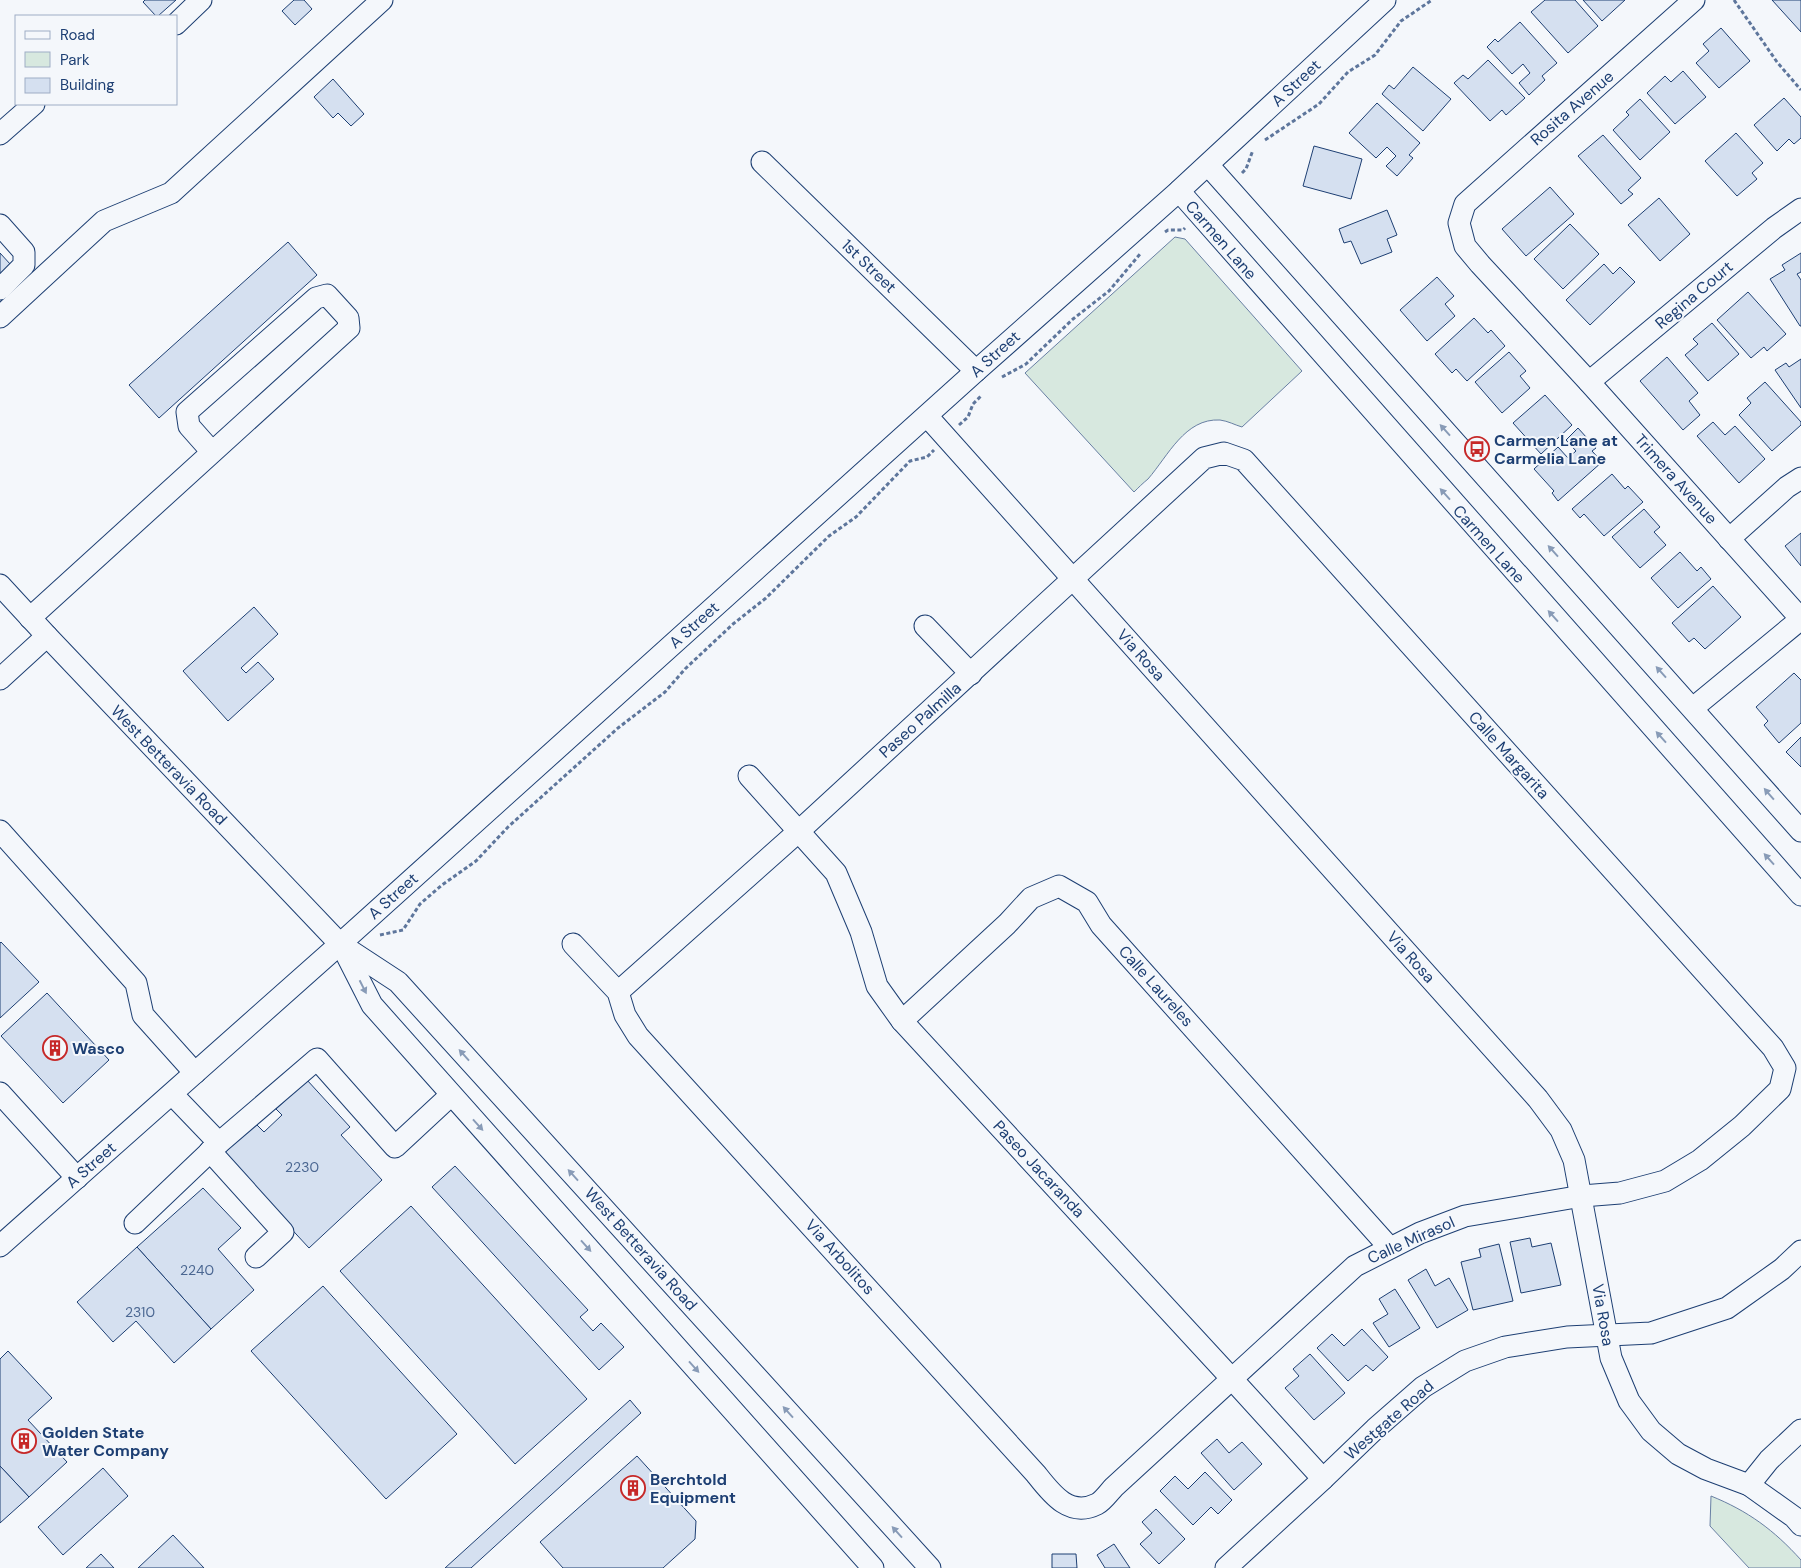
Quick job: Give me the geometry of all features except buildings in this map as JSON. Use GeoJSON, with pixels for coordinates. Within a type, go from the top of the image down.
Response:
{"type":"FeatureCollection","features":[{"type":"Feature","properties":{"kind":"street"},"geometry":{"type":"LineString","coordinates":[[178,22],[202,0]]}},
{"type":"Feature","properties":{"kind":"street"},"geometry":{"type":"LineString","coordinates":[[0,317],[104,221],[171,193],[382,0]]}},
{"type":"Feature","properties":{"kind":"street","name":"A Street"},"geometry":{"type":"LineString","coordinates":[[0,1246],[340,944],[976,371],[1208,165],[1385,0]]}},
{"type":"Feature","properties":{"kind":"street","name":"Rosita Avenue"},"geometry":{"type":"LineString","coordinates":[[1459,223],[1465,204],[1694,0]]}},
{"type":"Feature","properties":{"kind":"street"},"geometry":{"type":"LineString","coordinates":[[0,134],[33,105]]}},
{"type":"Feature","properties":{"kind":"street","name":"1st Street"},"geometry":{"type":"LineString","coordinates":[[762,162],[976,371]]}},
{"type":"Feature","properties":{"kind":"street"},"geometry":{"type":"LineString","coordinates":[[1208,165],[1801,831]]}},
{"type":"Feature","properties":{"kind":"street","name":"Carmen Lane"},"geometry":{"type":"LineString","coordinates":[[1179,191],[1198,216],[1801,895]]}},
{"type":"Feature","properties":{"kind":"street","name":"Regina Court"},"geometry":{"type":"LineString","coordinates":[[1589,382],[1774,228],[1801,209]]}},
{"type":"Feature","properties":{"kind":"street","name":"Trimera Avenue"},"geometry":{"type":"LineString","coordinates":[[1459,223],[1465,246],[1480,264],[1589,382],[1801,619]]}},
{"type":"Feature","properties":{"kind":"street"},"geometry":{"type":"LineString","coordinates":[[0,225],[24,252],[24,265],[0,289]]}},
{"type":"Feature","properties":{"kind":"street"},"geometry":{"type":"LineString","coordinates":[[30,618],[349,328],[348,318],[328,295],[316,298],[188,412],[189,426],[212,452]]}},
{"type":"Feature","properties":{"kind":"street","name":"Via Rosa"},"geometry":{"type":"LineString","coordinates":[[926,416],[1538,1100],[1561,1130],[1574,1160],[1582,1196],[1611,1358],[1629,1401],[1651,1431],[1678,1454],[1706,1469],[1749,1485],[1794,1517],[1801,1525]]}},
{"type":"Feature","properties":{"kind":"street","name":"Paseo Palmilla"},"geometry":{"type":"LineString","coordinates":[[618,992],[799,831],[1204,458],[1224,453]]}},
{"type":"Feature","properties":{"kind":"street","name":"Calle Margarita"},"geometry":{"type":"LineString","coordinates":[[1224,453],[1244,460],[1773,1048],[1785,1068]]}},
{"type":"Feature","properties":{"kind":"street"},"geometry":{"type":"LineString","coordinates":[[1729,539],[1787,487],[1801,478]]}},
{"type":"Feature","properties":{"kind":"street","name":"West Betteravia Road"},"geometry":{"type":"LineString","coordinates":[[0,585],[340,944],[398,982],[920,1565]]}},
{"type":"Feature","properties":{"kind":"street"},"geometry":{"type":"LineString","coordinates":[[1693,708],[1801,619]]}},
{"type":"Feature","properties":{"kind":"street"},"geometry":{"type":"LineString","coordinates":[[925,626],[971,674]]}},
{"type":"Feature","properties":{"kind":"street"},"geometry":{"type":"LineString","coordinates":[[0,679],[47,636]]}},
{"type":"Feature","properties":{"kind":"street","name":"Paseo Jacaranda"},"geometry":{"type":"LineString","coordinates":[[749,776],[836,873],[862,932],[877,986],[902,1021],[1323,1479]]}},
{"type":"Feature","properties":{"kind":"street"},"geometry":{"type":"LineString","coordinates":[[0,831],[136,983],[143,1015],[195,1073]]}},
{"type":"Feature","properties":{"kind":"street","name":"Calle Laureles"},"geometry":{"type":"LineString","coordinates":[[902,1021],[1007,924],[1031,898],[1059,886],[1087,902],[1101,925],[1390,1247]]}},
{"type":"Feature","properties":{"kind":"street","name":"West Betteravia Road"},"geometry":{"type":"LineString","coordinates":[[340,944],[372,1005],[873,1568]]}},
{"type":"Feature","properties":{"kind":"street"},"geometry":{"type":"LineString","coordinates":[[573,944],[618,992]]}},
{"type":"Feature","properties":{"kind":"street","name":"Via Arbolitos"},"geometry":{"type":"LineString","coordinates":[[618,992],[625,1015],[638,1036],[1030,1466],[1055,1498],[1078,1509]]}},
{"type":"Feature","properties":{"kind":"street"},"geometry":{"type":"LineString","coordinates":[[135,1222],[214,1147],[317,1059],[395,1147],[451,1095]]}},
{"type":"Feature","properties":{"kind":"street","name":"Calle Mirasol"},"geometry":{"type":"LineString","coordinates":[[1078,1509],[1098,1504],[1114,1487],[1355,1266],[1420,1233],[1465,1216],[1582,1196],[1620,1193],[1666,1182],[1700,1160],[1742,1126],[1780,1089],[1785,1068]]}},
{"type":"Feature","properties":{"kind":"street"},"geometry":{"type":"LineString","coordinates":[[0,1093],[77,1178]]}},
{"type":"Feature","properties":{"kind":"street"},"geometry":{"type":"LineString","coordinates":[[172,1094],[283,1232],[256,1257]]}},
{"type":"Feature","properties":{"kind":"street","name":"Westgate Road"},"geometry":{"type":"LineString","coordinates":[[1226,1568],[1375,1429],[1423,1387],[1466,1361],[1505,1347],[1567,1337],[1651,1333],[1727,1308],[1782,1269],[1801,1251]]}},
{"type":"Feature","properties":{"kind":"street"},"geometry":{"type":"LineString","coordinates":[[1749,1485],[1769,1460],[1801,1430]]}},
{"type":"Feature","properties":{"kind":"path"},"geometry":{"type":"LineString","coordinates":[[1227,185],[1246,169],[1253,150],[1319,104],[1348,72],[1375,55],[1401,21],[1432,0]]}},
{"type":"Feature","properties":{"kind":"path"},"geometry":{"type":"LineString","coordinates":[[1734,0],[1777,62],[1801,90]]}},
{"type":"Feature","properties":{"kind":"path"},"geometry":{"type":"LineString","coordinates":[[1161,235],[1168,230],[1183,230],[1198,216]]}},
{"type":"Feature","properties":{"kind":"path"},"geometry":{"type":"LineString","coordinates":[[1000,379],[1026,364],[1073,319],[1109,291],[1143,252]]}},
{"type":"Feature","properties":{"kind":"path"},"geometry":{"type":"LineString","coordinates":[[376,936],[403,930],[420,904],[442,885],[476,861],[508,827],[618,728],[665,692],[685,669],[726,630],[766,598],[829,536],[856,517],[910,461],[927,457],[968,416],[973,404],[986,391]]}},
{"type":"Feature","properties":{"kind":"green space"},"geometry":{"type":"Polygon","coordinates":[[[1175,237],[1185,239],[1302,371],[1242,427],[1220,420],[1208,421],[1197,425],[1187,432],[1178,440],[1148,479],[1134,492],[1025,373],[1175,237]]]}},
{"type":"Feature","properties":{"kind":"green space"},"geometry":{"type":"Polygon","coordinates":[[[1711,1496],[1737,1508],[1760,1522],[1781,1539],[1801,1560],[1801,1568],[1749,1568],[1710,1526],[1711,1496]]]}},
{"type":"Feature","properties":{"kind":"place","name":"Carmen Lane at Carmelia Lane"},"geometry":{"type":"Point","coordinates":[1477,449]}},
{"type":"Feature","properties":{"kind":"place","name":"Wasco"},"geometry":{"type":"Point","coordinates":[55,1048]}},
{"type":"Feature","properties":{"kind":"place","name":"Golden State Water Company"},"geometry":{"type":"Point","coordinates":[24,1441]}},
{"type":"Feature","properties":{"kind":"place","name":"Berchtold Equipment"},"geometry":{"type":"Point","coordinates":[633,1488]}}]}
